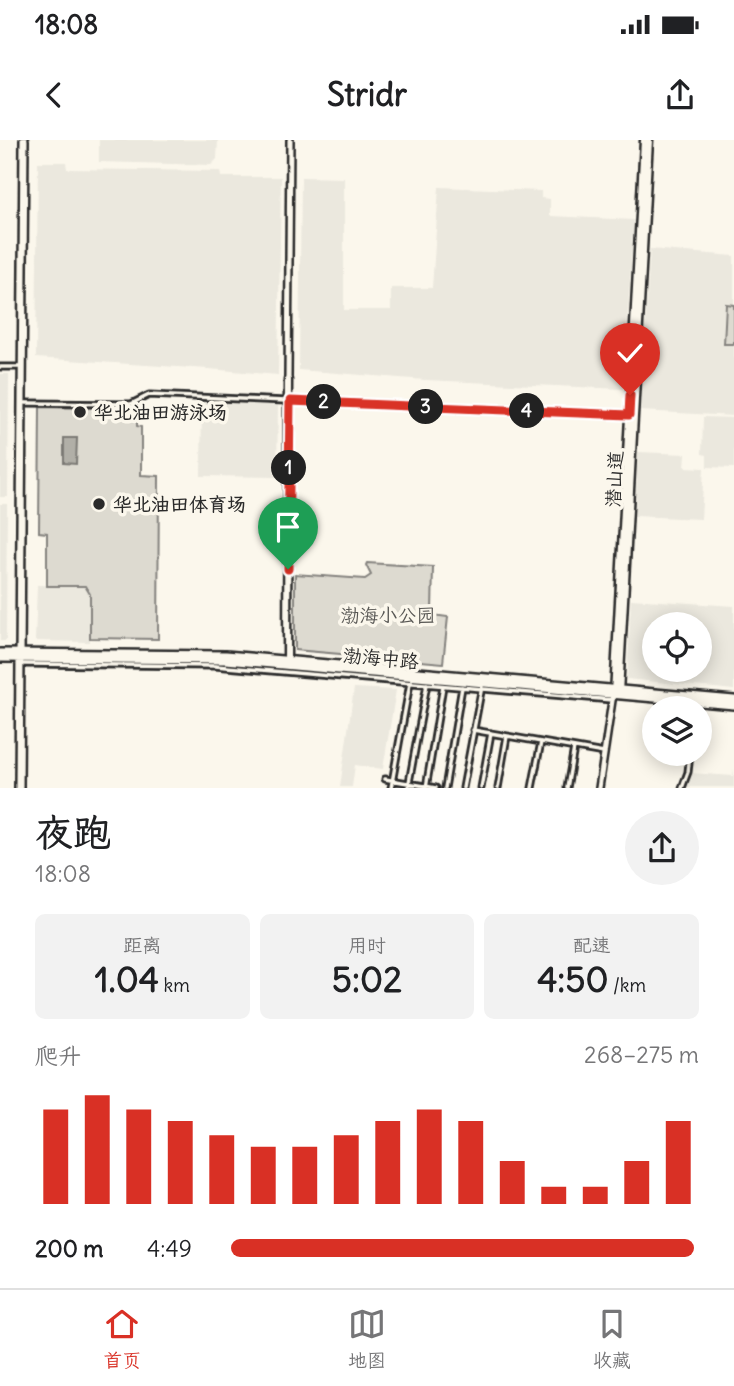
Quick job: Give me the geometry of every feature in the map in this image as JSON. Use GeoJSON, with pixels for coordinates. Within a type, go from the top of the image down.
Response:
{"type":"FeatureCollection","features":[{"type":"Feature","properties":{"kind":"main road"},"geometry":{"type":"LineString","coordinates":[[21,788],[22,367],[26,140]]}},
{"type":"Feature","properties":{"kind":"main road"},"geometry":{"type":"LineString","coordinates":[[22,657],[26,140]]}},
{"type":"Feature","properties":{"kind":"main road","name":"潜山道"},"geometry":{"type":"LineString","coordinates":[[615,693],[647,140]]}},
{"type":"Feature","properties":{"kind":"main road","name":"潜山道"},"geometry":{"type":"LineString","coordinates":[[615,693],[647,140]]}},
{"type":"Feature","properties":{"kind":"main road"},"geometry":{"type":"LineString","coordinates":[[286,663],[288,380]]}},
{"type":"Feature","properties":{"kind":"main road","name":"渤海中路"},"geometry":{"type":"LineString","coordinates":[[0,655],[226,655],[482,685],[642,697]]}},
{"type":"Feature","properties":{"kind":"main road","name":"渤海中路"},"geometry":{"type":"LineString","coordinates":[[286,663],[734,703]]}},
{"type":"Feature","properties":{"kind":"main road","name":"渤海中路"},"geometry":{"type":"LineString","coordinates":[[712,704],[734,703]]}},
{"type":"Feature","properties":{"kind":"street"},"geometry":{"type":"LineString","coordinates":[[288,380],[290,140]]}},
{"type":"Feature","properties":{"kind":"street"},"geometry":{"type":"LineString","coordinates":[[0,367],[22,367]]}},
{"type":"Feature","properties":{"kind":"street"},"geometry":{"type":"LineString","coordinates":[[26,403],[131,404],[149,396],[629,415]]}},
{"type":"Feature","properties":{"kind":"street"},"geometry":{"type":"LineString","coordinates":[[22,657],[215,666],[462,687],[482,685],[463,788]]}},
{"type":"Feature","properties":{"kind":"street"},"geometry":{"type":"LineString","coordinates":[[391,788],[410,682]]}},
{"type":"Feature","properties":{"kind":"street"},"geometry":{"type":"LineString","coordinates":[[408,785],[427,684]]}},
{"type":"Feature","properties":{"kind":"street"},"geometry":{"type":"LineString","coordinates":[[426,787],[443,685]]}},
{"type":"Feature","properties":{"kind":"street"},"geometry":{"type":"LineString","coordinates":[[445,788],[462,687]]}},
{"type":"Feature","properties":{"kind":"street"},"geometry":{"type":"LineString","coordinates":[[599,788],[615,693]]}},
{"type":"Feature","properties":{"kind":"street"},"geometry":{"type":"LineString","coordinates":[[473,730],[604,753]]}},
{"type":"Feature","properties":{"kind":"street"},"geometry":{"type":"LineString","coordinates":[[481,788],[491,733]]}},
{"type":"Feature","properties":{"kind":"street"},"geometry":{"type":"LineString","coordinates":[[498,788],[508,736]]}},
{"type":"Feature","properties":{"kind":"street"},"geometry":{"type":"LineString","coordinates":[[533,788],[541,742]]}},
{"type":"Feature","properties":{"kind":"street"},"geometry":{"type":"LineString","coordinates":[[567,788],[574,748]]}},
{"type":"Feature","properties":{"kind":"street"},"geometry":{"type":"LineString","coordinates":[[682,788],[689,766]]}},
{"type":"Feature","properties":{"kind":"street"},"geometry":{"type":"LineString","coordinates":[[385,779],[436,788]]}},
{"type":"Feature","properties":{"kind":"shaded area"},"geometry":{"type":"Polygon","coordinates":[[[99,140],[218,140],[217,159],[211,165],[99,162],[99,140]]]}},
{"type":"Feature","properties":{"kind":"shaded area"},"geometry":{"type":"Polygon","coordinates":[[[38,162],[66,162],[67,169],[220,171],[221,177],[281,177],[278,375],[36,358],[38,162]]]}},
{"type":"Feature","properties":{"kind":"shaded area"},"geometry":{"type":"Polygon","coordinates":[[[301,177],[344,178],[344,310],[391,310],[391,288],[432,288],[439,187],[541,191],[541,198],[550,199],[550,216],[634,220],[623,389],[425,380],[299,370],[301,177]]]}},
{"type":"Feature","properties":{"kind":"shaded area"},"geometry":{"type":"Polygon","coordinates":[[[650,249],[734,256],[734,416],[640,411],[650,249]]]}},
{"type":"Feature","properties":{"kind":"shaded area"},"geometry":{"type":"Polygon","coordinates":[[[0,374],[9,374],[8,497],[0,497],[0,374]]]}},
{"type":"Feature","properties":{"kind":"shaded area"},"geometry":{"type":"Polygon","coordinates":[[[202,400],[278,403],[277,477],[201,476],[202,400]]]}},
{"type":"Feature","properties":{"kind":"shaded area"},"geometry":{"type":"Polygon","coordinates":[[[703,417],[734,418],[734,468],[707,467],[707,455],[702,454],[703,417]]]}},
{"type":"Feature","properties":{"kind":"shaded area"},"geometry":{"type":"Polygon","coordinates":[[[64,438],[77,438],[76,464],[64,463],[64,438]]]}},
{"type":"Feature","properties":{"kind":"shaded area"},"geometry":{"type":"Polygon","coordinates":[[[638,452],[686,454],[685,467],[704,468],[701,519],[635,516],[638,452]]]}},
{"type":"Feature","properties":{"kind":"shaded area"},"geometry":{"type":"Polygon","coordinates":[[[0,504],[7,504],[6,641],[0,641],[0,504]]]}},
{"type":"Feature","properties":{"kind":"shaded area"},"geometry":{"type":"Polygon","coordinates":[[[37,585],[85,586],[88,589],[90,642],[35,641],[37,585]]]}},
{"type":"Feature","properties":{"kind":"shaded area"},"geometry":{"type":"Polygon","coordinates":[[[631,599],[734,606],[734,690],[656,682],[712,682],[712,612],[642,612],[642,681],[627,679],[631,599]]]}},
{"type":"Feature","properties":{"kind":"shaded area"},"geometry":{"type":"Polygon","coordinates":[[[354,688],[396,690],[383,769],[355,765],[352,787],[340,787],[354,688]]]}},
{"type":"Feature","properties":{"kind":"shaded area"},"geometry":{"type":"Polygon","coordinates":[[[734,769],[734,787],[685,787],[691,773],[733,776],[734,769]]]}},
{"type":"Feature","properties":{"kind":"green space"},"geometry":{"type":"Polygon","coordinates":[[[726,304],[734,305],[734,344],[724,344],[726,304]]]}},
{"type":"Feature","properties":{"kind":"green space","name":"华北油田体育场"},"geometry":{"type":"Polygon","coordinates":[[[40,407],[137,409],[137,426],[141,427],[141,475],[159,476],[158,639],[90,638],[90,594],[85,586],[47,586],[47,533],[39,532],[40,407]]]}},
{"type":"Feature","properties":{"kind":"green space","name":"渤海小公园"},"geometry":{"type":"Polygon","coordinates":[[[367,563],[433,567],[432,612],[433,615],[448,617],[443,663],[295,650],[295,574],[365,579],[371,575],[367,563]]]}},
{"type":"Feature","properties":{"kind":"place","name":"华北油田游泳场"},"geometry":{"type":"Point","coordinates":[80,412]}},
{"type":"Feature","properties":{"kind":"place","name":"华北油田体育场"},"geometry":{"type":"Point","coordinates":[99,504]}},
{"type":"Feature","properties":{"kind":"route"},"geometry":{"type":"LineString","coordinates":[[288,569],[290,401],[629,415],[630,395]]}}]}
